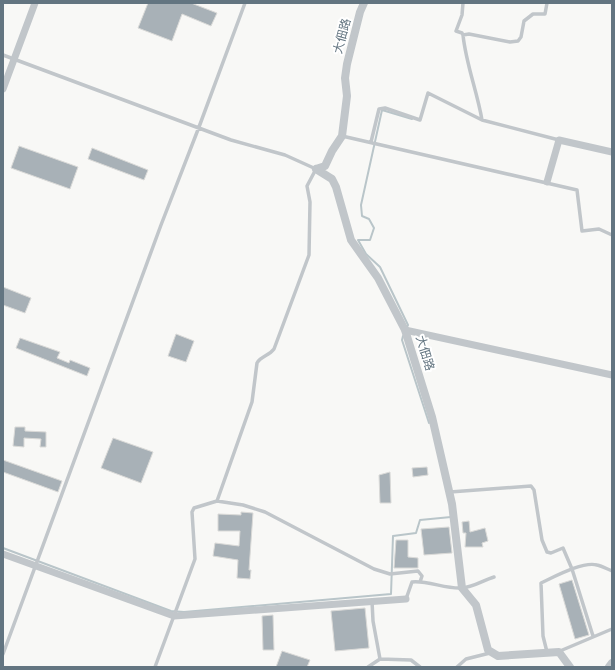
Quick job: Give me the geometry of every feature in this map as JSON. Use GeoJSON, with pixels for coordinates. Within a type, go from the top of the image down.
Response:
{"type":"FeatureCollection","features":[{"type":"Feature","properties":{"kind":"street"},"geometry":{"type":"LineString","coordinates":[[3,89],[35,3]]}},
{"type":"Feature","properties":{"kind":"street","name":"大佃路"},"geometry":{"type":"LineString","coordinates":[[316,169],[325,166],[332,151],[342,136],[347,96],[345,78],[347,64],[360,12],[364,3]]}},
{"type":"Feature","properties":{"kind":"street"},"geometry":{"type":"LineString","coordinates":[[547,182],[559,140],[612,152]]}},
{"type":"Feature","properties":{"kind":"street","name":"大佃路"},"geometry":{"type":"LineString","coordinates":[[316,169],[332,179],[336,187],[351,240],[378,278],[405,330],[432,417],[449,492],[462,588]]}},
{"type":"Feature","properties":{"kind":"street"},"geometry":{"type":"LineString","coordinates":[[405,330],[612,376]]}},
{"type":"Feature","properties":{"kind":"street"},"geometry":{"type":"LineString","coordinates":[[3,554],[174,616],[406,599]]}},
{"type":"Feature","properties":{"kind":"street"},"geometry":{"type":"LineString","coordinates":[[462,588],[476,604],[490,653],[498,656],[523,656],[547,652],[559,652],[570,667]]}},
{"type":"Feature","properties":{"kind":"street"},"geometry":{"type":"LineString","coordinates":[[609,667],[612,662]]}},
{"type":"Feature","properties":{"kind":"lane"},"geometry":{"type":"LineString","coordinates":[[3,654],[160,225],[199,127],[245,3]]}},
{"type":"Feature","properties":{"kind":"lane"},"geometry":{"type":"LineString","coordinates":[[463,3],[462,14],[456,31],[462,32],[463,35],[465,55],[479,100],[482,120]]}},
{"type":"Feature","properties":{"kind":"lane"},"geometry":{"type":"LineString","coordinates":[[463,35],[469,34],[510,42],[518,41],[521,37],[524,21],[533,14],[545,14],[547,3]]}},
{"type":"Feature","properties":{"kind":"lane"},"geometry":{"type":"LineString","coordinates":[[3,55],[231,140],[285,155],[316,169],[308,186],[310,202],[309,255],[274,349],[271,353],[260,358],[257,363],[252,402],[217,501]]}},
{"type":"Feature","properties":{"kind":"lane"},"geometry":{"type":"LineString","coordinates":[[372,142],[380,109],[385,108],[420,120],[428,93],[482,120],[559,140]]}},
{"type":"Feature","properties":{"kind":"lane"},"geometry":{"type":"LineString","coordinates":[[342,136],[577,190],[582,231],[599,228],[612,235]]}},
{"type":"Feature","properties":{"kind":"lane"},"geometry":{"type":"LineString","coordinates":[[449,492],[532,486],[534,490],[542,540],[547,552],[551,553],[563,548],[572,569],[593,636]]}},
{"type":"Feature","properties":{"kind":"lane"},"geometry":{"type":"LineString","coordinates":[[155,667],[196,559],[192,512],[194,508],[217,501],[243,505],[265,512],[374,570],[390,574],[418,571],[422,576],[420,582]]}},
{"type":"Feature","properties":{"kind":"lane"},"geometry":{"type":"LineString","coordinates":[[547,652],[544,636],[541,582],[572,569],[596,564],[612,571]]}},
{"type":"Feature","properties":{"kind":"lane"},"geometry":{"type":"LineString","coordinates":[[406,599],[412,582],[462,588],[494,577]]}},
{"type":"Feature","properties":{"kind":"lane"},"geometry":{"type":"LineString","coordinates":[[372,601],[373,621],[380,659]]}},
{"type":"Feature","properties":{"kind":"lane"},"geometry":{"type":"LineString","coordinates":[[559,652],[612,629]]}},
{"type":"Feature","properties":{"kind":"lane"},"geometry":{"type":"LineString","coordinates":[[457,667],[466,659],[490,653]]}},
{"type":"Feature","properties":{"kind":"lane"},"geometry":{"type":"LineString","coordinates":[[368,667],[380,659],[411,660],[420,667]]}},
{"type":"Feature","properties":{"kind":"building"},"geometry":{"type":"Polygon","coordinates":[[[148,3],[191,3],[217,13],[211,26],[182,14],[172,41],[138,28],[148,3]]]}},
{"type":"Feature","properties":{"kind":"building"},"geometry":{"type":"Polygon","coordinates":[[[19,146],[78,167],[70,189],[11,168],[19,146]]]}},
{"type":"Feature","properties":{"kind":"building"},"geometry":{"type":"Polygon","coordinates":[[[92,148],[148,170],[144,180],[88,159],[92,148]]]}},
{"type":"Feature","properties":{"kind":"building"},"geometry":{"type":"Polygon","coordinates":[[[3,287],[31,298],[25,313],[3,305],[3,287]]]}},
{"type":"Feature","properties":{"kind":"building"},"geometry":{"type":"Polygon","coordinates":[[[176,334],[194,341],[186,362],[168,356],[176,334]]]}},
{"type":"Feature","properties":{"kind":"building"},"geometry":{"type":"Polygon","coordinates":[[[20,338],[60,352],[57,358],[69,363],[70,360],[90,368],[87,376],[16,348],[20,338]]]}},
{"type":"Feature","properties":{"kind":"building"},"geometry":{"type":"Polygon","coordinates":[[[15,427],[25,427],[25,431],[46,432],[46,447],[40,447],[41,439],[24,438],[24,447],[13,446],[15,427]]]}},
{"type":"Feature","properties":{"kind":"building"},"geometry":{"type":"Polygon","coordinates":[[[113,438],[153,452],[141,483],[101,468],[113,438]]]}},
{"type":"Feature","properties":{"kind":"building"},"geometry":{"type":"Polygon","coordinates":[[[3,460],[62,481],[58,492],[3,472],[3,460]]]}},
{"type":"Feature","properties":{"kind":"building"},"geometry":{"type":"Polygon","coordinates":[[[427,467],[428,475],[413,477],[412,468],[427,467]]]}},
{"type":"Feature","properties":{"kind":"building"},"geometry":{"type":"Polygon","coordinates":[[[390,472],[391,503],[380,503],[379,475],[390,472]]]}},
{"type":"Feature","properties":{"kind":"building"},"geometry":{"type":"Polygon","coordinates":[[[241,512],[253,513],[249,570],[251,570],[250,579],[237,578],[238,560],[213,556],[215,543],[239,546],[240,531],[218,531],[218,514],[241,515],[241,512]]]}},
{"type":"Feature","properties":{"kind":"building"},"geometry":{"type":"Polygon","coordinates":[[[469,521],[470,532],[485,528],[488,541],[482,543],[483,547],[465,547],[466,533],[463,533],[462,522],[469,521]]]}},
{"type":"Feature","properties":{"kind":"building"},"geometry":{"type":"Polygon","coordinates":[[[449,527],[452,553],[424,555],[421,529],[449,527]]]}},
{"type":"Feature","properties":{"kind":"building"},"geometry":{"type":"Polygon","coordinates":[[[396,540],[408,540],[408,557],[418,558],[418,568],[394,568],[396,540]]]}},
{"type":"Feature","properties":{"kind":"building"},"geometry":{"type":"Polygon","coordinates":[[[572,580],[589,635],[575,639],[559,584],[572,580]]]}},
{"type":"Feature","properties":{"kind":"building"},"geometry":{"type":"Polygon","coordinates":[[[365,608],[369,648],[335,651],[331,611],[365,608]]]}},
{"type":"Feature","properties":{"kind":"building"},"geometry":{"type":"Polygon","coordinates":[[[273,615],[274,650],[263,650],[262,616],[273,615]]]}},
{"type":"Feature","properties":{"kind":"building"},"geometry":{"type":"Polygon","coordinates":[[[282,651],[310,660],[307,667],[276,667],[282,651]]]}},
{"type":"Feature","properties":{"kind":"waterway"},"geometry":{"type":"LineString","coordinates":[[407,327],[408,325],[380,267],[366,254],[358,240],[370,240],[374,228],[369,219],[362,216],[361,205],[382,110],[412,119]]}},
{"type":"Feature","properties":{"kind":"waterway"},"geometry":{"type":"LineString","coordinates":[[403,336],[402,340],[429,423]]}},
{"type":"Feature","properties":{"kind":"waterway"},"geometry":{"type":"LineString","coordinates":[[3,548],[171,611],[184,612],[391,594],[393,536],[416,533],[420,520],[451,517]]}}]}
